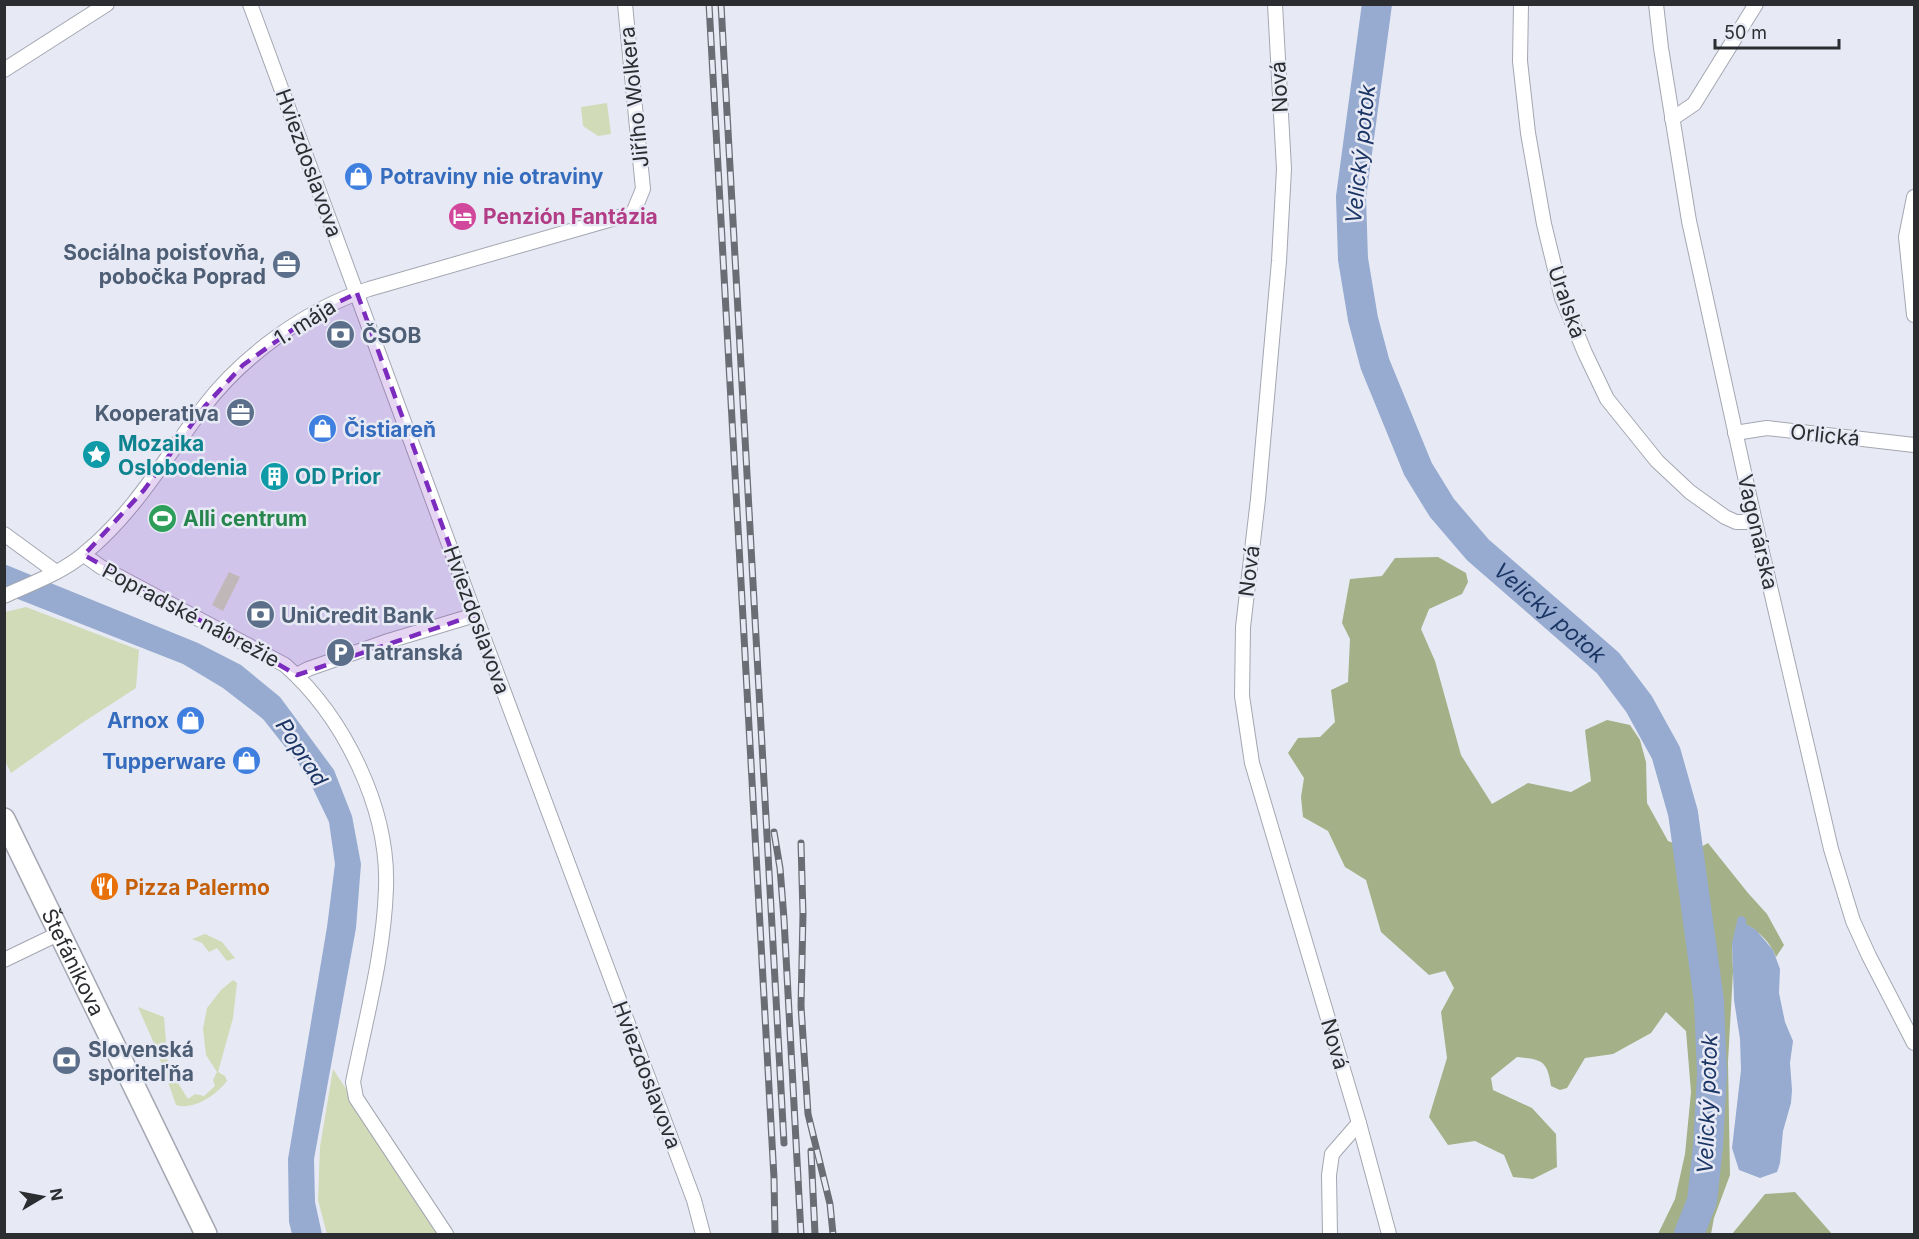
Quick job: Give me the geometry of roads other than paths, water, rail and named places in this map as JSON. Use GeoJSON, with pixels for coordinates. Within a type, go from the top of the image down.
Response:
{"type":"FeatureCollection","features":[{"type":"Feature","properties":{"kind":"main road","name":"Štefánikova"},"geometry":{"type":"LineString","coordinates":[[4,819],[206,1234]]}},
{"type":"Feature","properties":{"kind":"street"},"geometry":{"type":"LineString","coordinates":[[4,70],[107,4]]}},
{"type":"Feature","properties":{"kind":"street","name":"Hviezdoslavova"},"geometry":{"type":"LineString","coordinates":[[250,4],[694,1200],[703,1234]]}},
{"type":"Feature","properties":{"kind":"street","name":"Jiřího Wolkera"},"geometry":{"type":"LineString","coordinates":[[625,4],[643,189]]}},
{"type":"Feature","properties":{"kind":"street","name":"Nová"},"geometry":{"type":"LineString","coordinates":[[1275,4],[1284,169],[1280,249],[1258,499],[1243,627],[1242,696],[1252,763],[1359,1123],[1389,1234]]}},
{"type":"Feature","properties":{"kind":"street","name":"Uralská"},"geometry":{"type":"LineString","coordinates":[[1521,4],[1521,72],[1528,134],[1544,224],[1562,298],[1585,353],[1608,399],[1657,461],[1690,492],[1719,513],[1736,522],[1755,522]]}},
{"type":"Feature","properties":{"kind":"street","name":"Vagonárska"},"geometry":{"type":"LineString","coordinates":[[1656,4],[1689,221],[1828,838],[1842,890],[1854,921],[1869,956],[1914,1044]]}},
{"type":"Feature","properties":{"kind":"street"},"geometry":{"type":"LineString","coordinates":[[1672,119],[1694,104],[1756,4]]}},
{"type":"Feature","properties":{"kind":"street","name":"1. mája"},"geometry":{"type":"LineString","coordinates":[[4,596],[71,564],[99,542],[144,490],[205,406],[243,365],[258,352],[316,313],[336,301],[357,293],[633,213],[643,189]]}},
{"type":"Feature","properties":{"kind":"street"},"geometry":{"type":"LineString","coordinates":[[1914,197],[1906,237],[1914,315]]}},
{"type":"Feature","properties":{"kind":"street","name":"Orlická"},"geometry":{"type":"LineString","coordinates":[[1735,433],[1767,428],[1914,445]]}},
{"type":"Feature","properties":{"kind":"street"},"geometry":{"type":"LineString","coordinates":[[4,534],[56,572]]}},
{"type":"Feature","properties":{"kind":"street","name":"Popradské nábrežie"},"geometry":{"type":"LineString","coordinates":[[84,555],[101,567],[275,659],[297,675],[333,722],[357,761],[372,798],[384,851],[386,885],[384,916],[353,1082],[356,1098],[446,1234]]}},
{"type":"Feature","properties":{"kind":"street"},"geometry":{"type":"LineString","coordinates":[[297,675],[385,642],[475,615]]}},
{"type":"Feature","properties":{"kind":"street"},"geometry":{"type":"LineString","coordinates":[[4,960],[60,933]]}},
{"type":"Feature","properties":{"kind":"street"},"geometry":{"type":"LineString","coordinates":[[1330,1234],[1329,1174],[1332,1154],[1359,1123]]}},
{"type":"Feature","properties":{"kind":"water","name":"Poprad"},"geometry":{"type":"Polygon","coordinates":[[[4,564],[198,643],[241,665],[280,697],[334,770],[352,816],[361,864],[356,928],[314,1159],[315,1202],[322,1234],[292,1234],[289,1222],[288,1159],[327,927],[335,864],[329,822],[305,772],[263,719],[223,688],[183,664],[5,594],[4,564]]]}},
{"type":"Feature","properties":{"kind":"water"},"geometry":{"type":"Polygon","coordinates":[[[1742,916],[1746,919],[1746,924],[1756,930],[1773,950],[1780,969],[1779,993],[1785,1022],[1793,1041],[1790,1063],[1791,1103],[1783,1131],[1780,1163],[1777,1172],[1760,1178],[1739,1170],[1732,1148],[1741,1070],[1740,1039],[1734,1000],[1732,943],[1738,917],[1742,916]]]}},
{"type":"Feature","properties":{"kind":"water"},"geometry":{"type":"Polygon","coordinates":[[[1692,1199],[1705,1203],[1699,1234],[1682,1234],[1692,1199]]]}},
{"type":"Feature","properties":{"kind":"waterway","name":"Velický potok"},"geometry":{"type":"LineString","coordinates":[[1377,4],[1351,197],[1353,259],[1363,319],[1375,364],[1418,469],[1442,508],[1478,550],[1608,663],[1639,704],[1666,753],[1683,813],[1709,1001],[1712,1074],[1702,1201],[1689,1234]]}},
{"type":"Feature","properties":{"kind":"railway"},"geometry":{"type":"LineString","coordinates":[[709,4],[774,1178],[775,1234]]}},
{"type":"Feature","properties":{"kind":"railway"},"geometry":{"type":"LineString","coordinates":[[721,4],[784,1143]]}},
{"type":"Feature","properties":{"kind":"railway"},"geometry":{"type":"LineString","coordinates":[[774,832],[780,868],[784,919],[801,1234]]}},
{"type":"Feature","properties":{"kind":"railway"},"geometry":{"type":"LineString","coordinates":[[801,843],[803,914],[801,1006],[808,1114],[830,1204],[833,1234]]}},
{"type":"Feature","properties":{"kind":"railway"},"geometry":{"type":"LineString","coordinates":[[811,1151],[815,1234]]}},
{"type":"Feature","properties":{"kind":"place","name":"Potraviny nie otraviny"},"geometry":{"type":"Point","coordinates":[359,176]}},
{"type":"Feature","properties":{"kind":"place","name":"Penzión Fantázia"},"geometry":{"type":"Point","coordinates":[462,216]}},
{"type":"Feature","properties":{"kind":"place","name":"Sociálna poisťovňa, pobočka Poprad"},"geometry":{"type":"Point","coordinates":[287,264]}},
{"type":"Feature","properties":{"kind":"place","name":"ČSOB"},"geometry":{"type":"Point","coordinates":[341,335]}},
{"type":"Feature","properties":{"kind":"place","name":"Kooperativa"},"geometry":{"type":"Point","coordinates":[240,413]}},
{"type":"Feature","properties":{"kind":"place","name":"Čistiareň"},"geometry":{"type":"Point","coordinates":[323,429]}},
{"type":"Feature","properties":{"kind":"place","name":"Mozaika Oslobodenia"},"geometry":{"type":"Point","coordinates":[97,455]}},
{"type":"Feature","properties":{"kind":"place","name":"OD Prior"},"geometry":{"type":"Point","coordinates":[274,476]}},
{"type":"Feature","properties":{"kind":"place","name":"Alli centrum"},"geometry":{"type":"Point","coordinates":[162,518]}},
{"type":"Feature","properties":{"kind":"place","name":"UniCredit Bank"},"geometry":{"type":"Point","coordinates":[260,615]}},
{"type":"Feature","properties":{"kind":"place","name":"Tatranská"},"geometry":{"type":"Point","coordinates":[340,652]}},
{"type":"Feature","properties":{"kind":"place","name":"Arnox"},"geometry":{"type":"Point","coordinates":[190,720]}},
{"type":"Feature","properties":{"kind":"place","name":"Tupperware"},"geometry":{"type":"Point","coordinates":[247,761]}},
{"type":"Feature","properties":{"kind":"place","name":"Pizza Palermo"},"geometry":{"type":"Point","coordinates":[104,887]}},
{"type":"Feature","properties":{"kind":"place","name":"Slovenská sporiteľňa"},"geometry":{"type":"Point","coordinates":[67,1061]}}]}
